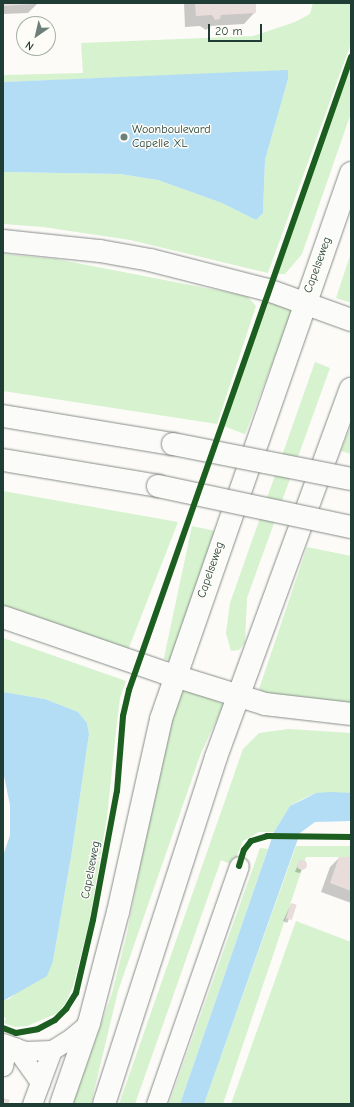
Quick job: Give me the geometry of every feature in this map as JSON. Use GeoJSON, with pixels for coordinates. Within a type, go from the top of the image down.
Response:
{"type":"FeatureCollection","features":[{"type":"Feature","properties":{"kind":"main road","name":"Capelseweg"},"geometry":{"type":"LineString","coordinates":[[61,1104],[89,1023],[118,912],[161,718],[174,676],[351,173]]}},
{"type":"Feature","properties":{"kind":"main road"},"geometry":{"type":"LineString","coordinates":[[3,241],[100,251],[150,260],[210,274],[305,302],[351,320]]}},
{"type":"Feature","properties":{"kind":"main road"},"geometry":{"type":"LineString","coordinates":[[104,1104],[170,894],[239,694],[351,389]]}},
{"type":"Feature","properties":{"kind":"main road"},"geometry":{"type":"LineString","coordinates":[[3,416],[173,444],[351,479]]}},
{"type":"Feature","properties":{"kind":"main road"},"geometry":{"type":"LineString","coordinates":[[3,460],[158,486],[351,528]]}},
{"type":"Feature","properties":{"kind":"main road"},"geometry":{"type":"LineString","coordinates":[[3,617],[174,676],[290,709],[351,714]]}},
{"type":"Feature","properties":{"kind":"street"},"geometry":{"type":"LineString","coordinates":[[156,1104],[239,866]]}},
{"type":"Feature","properties":{"kind":"street"},"geometry":{"type":"LineString","coordinates":[[8,1045],[25,1050],[52,1050],[71,1038],[89,1023]]}},
{"type":"Feature","properties":{"kind":"street"},"geometry":{"type":"LineString","coordinates":[[3,1066],[8,1045]]}},
{"type":"Feature","properties":{"kind":"street"},"geometry":{"type":"LineString","coordinates":[[8,1045],[40,1082]]}},
{"type":"Feature","properties":{"kind":"street"},"geometry":{"type":"LineString","coordinates":[[32,1104],[52,1050]]}},
{"type":"Feature","properties":{"kind":"green space"},"geometry":{"type":"Polygon","coordinates":[[[313,3],[351,3],[351,43],[268,273],[130,240],[43,227],[3,224],[3,172],[120,174],[158,180],[222,203],[256,220],[263,213],[265,160],[288,79],[288,71],[3,82],[3,75],[83,73],[81,43],[253,36],[295,22],[310,14],[313,3]]]}},
{"type":"Feature","properties":{"kind":"green space"},"geometry":{"type":"Polygon","coordinates":[[[351,64],[351,113],[302,254],[285,274],[277,274],[351,64]]]}},
{"type":"Feature","properties":{"kind":"green space"},"geometry":{"type":"Polygon","coordinates":[[[351,253],[351,303],[336,298],[351,253]]]}},
{"type":"Feature","properties":{"kind":"green space"},"geometry":{"type":"Polygon","coordinates":[[[3,254],[56,259],[247,296],[256,306],[217,424],[3,391],[3,254]]]}},
{"type":"Feature","properties":{"kind":"green space"},"geometry":{"type":"Polygon","coordinates":[[[269,302],[292,311],[245,434],[222,425],[269,302]]]}},
{"type":"Feature","properties":{"kind":"green space"},"geometry":{"type":"Polygon","coordinates":[[[315,362],[330,368],[247,598],[245,643],[239,650],[231,651],[226,633],[230,603],[315,362]]]}},
{"type":"Feature","properties":{"kind":"green space"},"geometry":{"type":"Polygon","coordinates":[[[351,425],[351,454],[341,451],[351,425]]]}},
{"type":"Feature","properties":{"kind":"green space"},"geometry":{"type":"Polygon","coordinates":[[[3,491],[178,522],[128,650],[3,607],[3,491]]]}},
{"type":"Feature","properties":{"kind":"green space"},"geometry":{"type":"Polygon","coordinates":[[[192,526],[215,531],[187,664],[164,659],[192,526]]]}},
{"type":"Feature","properties":{"kind":"green space"},"geometry":{"type":"Polygon","coordinates":[[[307,547],[351,556],[351,706],[266,694],[259,689],[307,547]]]}},
{"type":"Feature","properties":{"kind":"green space"},"geometry":{"type":"Polygon","coordinates":[[[3,638],[126,681],[120,698],[107,817],[89,923],[73,986],[66,1002],[58,1013],[27,1026],[15,1027],[4,1023],[6,1018],[3,1017],[3,1001],[9,999],[53,961],[72,851],[89,734],[87,723],[78,712],[45,699],[3,692],[3,638]]]}},
{"type":"Feature","properties":{"kind":"green space"},"geometry":{"type":"Polygon","coordinates":[[[180,688],[224,704],[201,753],[118,991],[91,1104],[73,1104],[112,993],[127,933],[169,719],[180,688]]]}},
{"type":"Feature","properties":{"kind":"green space"},"geometry":{"type":"Polygon","coordinates":[[[289,729],[351,733],[351,793],[316,793],[302,799],[290,806],[274,832],[259,832],[243,841],[233,865],[221,860],[135,1104],[119,1104],[243,749],[259,733],[289,729]]]}},
{"type":"Feature","properties":{"kind":"green space"},"geometry":{"type":"Polygon","coordinates":[[[296,846],[351,846],[351,857],[306,857],[223,1104],[204,1104],[296,846]]]}},
{"type":"Feature","properties":{"kind":"green space"},"geometry":{"type":"Polygon","coordinates":[[[260,848],[268,849],[180,1104],[169,1104],[260,848]]]}},
{"type":"Feature","properties":{"kind":"green space"},"geometry":{"type":"Polygon","coordinates":[[[296,921],[351,942],[351,1104],[231,1104],[296,921]]]}},
{"type":"Feature","properties":{"kind":"water"},"geometry":{"type":"Polygon","coordinates":[[[288,70],[288,79],[265,160],[263,213],[256,220],[222,203],[158,180],[120,174],[3,172],[3,82],[288,70]]]}},
{"type":"Feature","properties":{"kind":"water"},"geometry":{"type":"Polygon","coordinates":[[[3,692],[45,699],[78,712],[87,723],[89,734],[72,851],[53,961],[47,976],[3,1001],[3,856],[10,835],[10,805],[3,771],[3,692]]]}},
{"type":"Feature","properties":{"kind":"water"},"geometry":{"type":"Polygon","coordinates":[[[316,793],[351,793],[351,821],[315,822],[300,833],[204,1104],[180,1104],[274,832],[290,806],[316,793]]]}},
{"type":"Feature","properties":{"kind":"building"},"geometry":{"type":"Polygon","coordinates":[[[3,3],[36,3],[36,4],[3,6],[3,3]]]}},
{"type":"Feature","properties":{"kind":"building"},"geometry":{"type":"Polygon","coordinates":[[[195,3],[256,3],[256,13],[221,15],[220,19],[215,20],[212,15],[196,16],[195,3]]]}},
{"type":"Feature","properties":{"kind":"building"},"geometry":{"type":"Polygon","coordinates":[[[339,857],[351,857],[351,891],[330,883],[339,857]]]}},
{"type":"Feature","properties":{"kind":"building"},"geometry":{"type":"Polygon","coordinates":[[[302,860],[307,865],[302,870],[297,865],[302,860]]]}},
{"type":"Feature","properties":{"kind":"building"},"geometry":{"type":"Polygon","coordinates":[[[291,903],[297,905],[292,920],[286,918],[291,903]]]}},
{"type":"Feature","properties":{"kind":"building"},"geometry":{"type":"Polygon","coordinates":[[[3,1098],[10,1100],[8,1104],[3,1104],[3,1098]]]}},
{"type":"Feature","properties":{"kind":"cycle path"},"geometry":{"type":"LineString","coordinates":[[3,1028],[16,1033],[38,1029],[55,1020],[66,1009],[76,993],[93,920],[117,791],[123,716],[129,690],[351,57]]}},
{"type":"Feature","properties":{"kind":"cycle path"},"geometry":{"type":"LineString","coordinates":[[239,866],[244,850],[251,841],[267,836],[351,837]]}},
{"type":"Feature","properties":{"kind":"place","name":"Woonboulevard Capelle XL"},"geometry":{"type":"Point","coordinates":[124,137]}}]}
